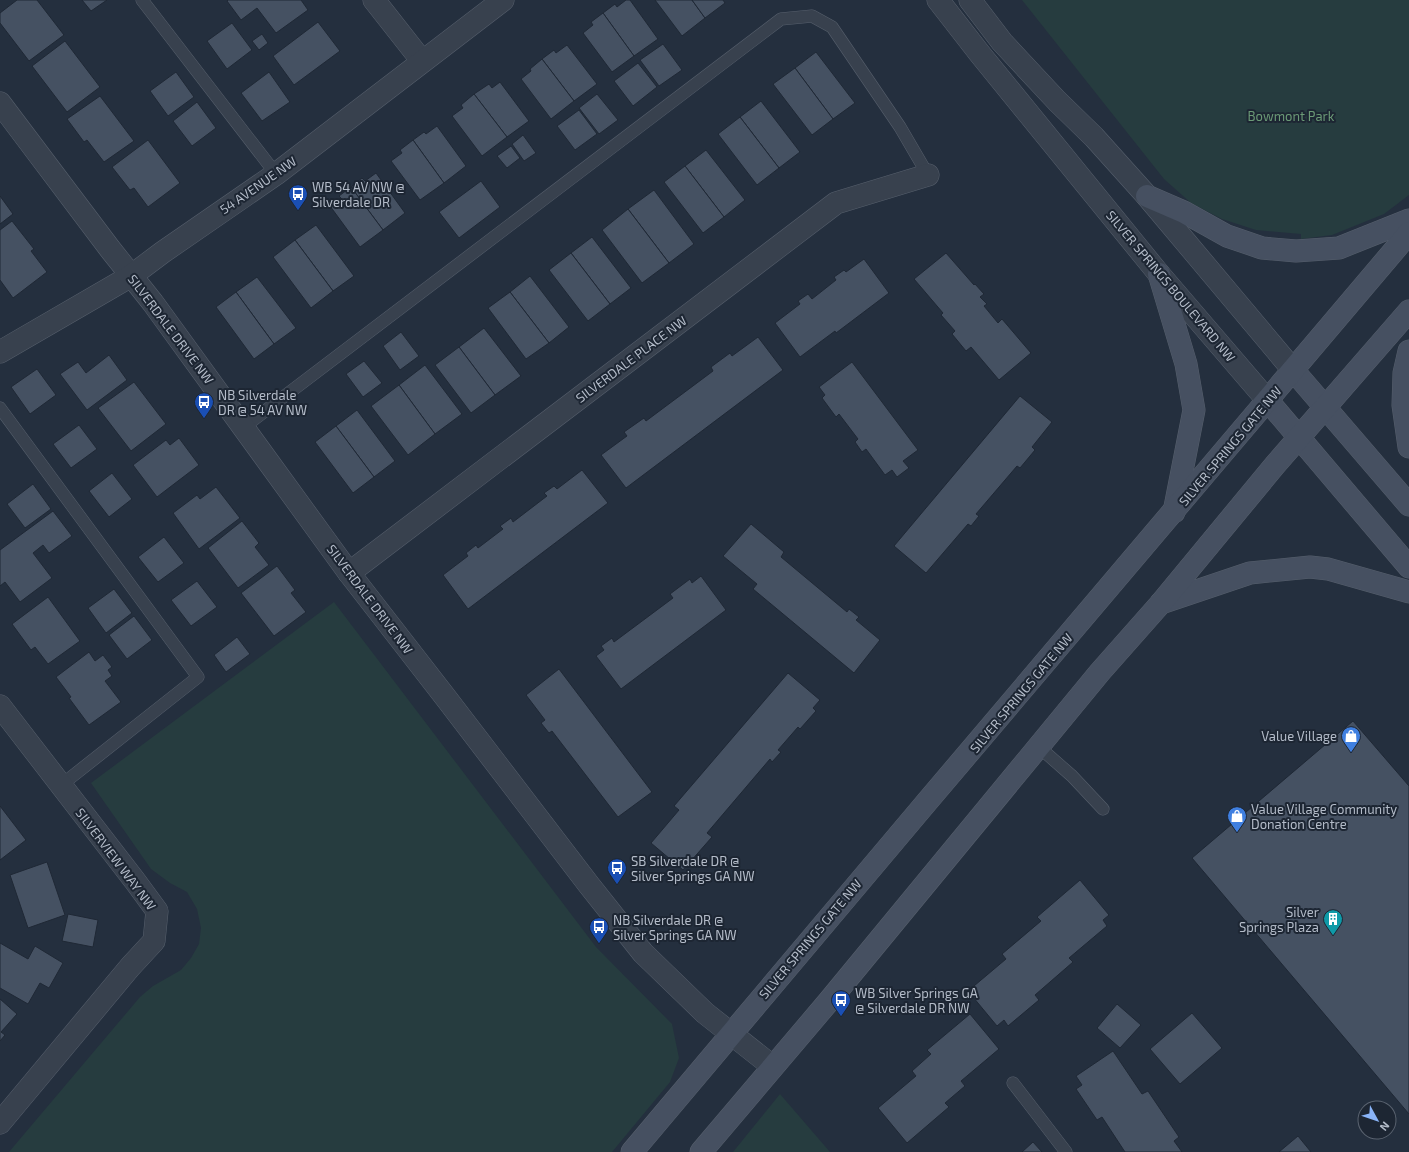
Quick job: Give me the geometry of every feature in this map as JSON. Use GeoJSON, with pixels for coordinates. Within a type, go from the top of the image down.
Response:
{"type":"FeatureCollection","features":[{"type":"Feature","properties":{"kind":"street"},"geometry":{"type":"LineString","coordinates":[[374,0],[422,61]]}},
{"type":"Feature","properties":{"kind":"street","name":"54 AVENUE NW"},"geometry":{"type":"LineString","coordinates":[[0,352],[131,276],[276,174],[503,0]]}},
{"type":"Feature","properties":{"kind":"street","name":"SILVER SPRINGS BOULEVARD NW"},"geometry":{"type":"LineString","coordinates":[[938,0],[980,54],[1159,274],[1409,567]]}},
{"type":"Feature","properties":{"kind":"street"},"geometry":{"type":"LineString","coordinates":[[970,0],[1002,42],[1147,196],[1409,505]]}},
{"type":"Feature","properties":{"kind":"street","name":"SILVERDALE DRIVE NW"},"geometry":{"type":"LineString","coordinates":[[0,103],[105,243],[153,304],[349,573],[643,953],[705,1012],[772,1066]]}},
{"type":"Feature","properties":{"kind":"street","name":"SILVERDALE PLACE NW"},"geometry":{"type":"LineString","coordinates":[[349,573],[836,203],[928,175]]}},
{"type":"Feature","properties":{"kind":"street"},"geometry":{"type":"LineString","coordinates":[[1147,196],[1184,212],[1227,236],[1262,248],[1296,251],[1339,248],[1409,220]]}},
{"type":"Feature","properties":{"kind":"street","name":"SILVER SPRINGS GATE NW"},"geometry":{"type":"LineString","coordinates":[[632,1152],[1174,513],[1409,233]]}},
{"type":"Feature","properties":{"kind":"street"},"geometry":{"type":"LineString","coordinates":[[1159,274],[1186,364],[1194,410],[1174,513]]}},
{"type":"Feature","properties":{"kind":"street"},"geometry":{"type":"LineString","coordinates":[[701,1152],[772,1066],[829,1001],[1040,747],[1100,672],[1161,603],[1299,438],[1409,311]]}},
{"type":"Feature","properties":{"kind":"street"},"geometry":{"type":"LineString","coordinates":[[1409,351],[1404,373],[1403,405],[1409,447]]}},
{"type":"Feature","properties":{"kind":"street"},"geometry":{"type":"LineString","coordinates":[[1161,603],[1250,573],[1310,567],[1328,569],[1409,592]]}},
{"type":"Feature","properties":{"kind":"street","name":"SILVERVIEW WAY NW"},"geometry":{"type":"LineString","coordinates":[[0,706],[157,911],[154,941],[130,967],[0,1123]]}},
{"type":"Feature","properties":{"kind":"lane"},"geometry":{"type":"LineString","coordinates":[[142,0],[276,174]]}},
{"type":"Feature","properties":{"kind":"lane"},"geometry":{"type":"LineString","coordinates":[[244,428],[781,20],[812,16],[832,27],[900,127],[928,175]]}},
{"type":"Feature","properties":{"kind":"lane"},"geometry":{"type":"LineString","coordinates":[[0,408],[198,677],[60,786]]}},
{"type":"Feature","properties":{"kind":"lane"},"geometry":{"type":"LineString","coordinates":[[1040,747],[1072,776],[1103,809]]}},
{"type":"Feature","properties":{"kind":"lane"},"geometry":{"type":"LineString","coordinates":[[1013,1083],[1066,1152]]}},
{"type":"Feature","properties":{"kind":"green space","name":"Bowmont Park"},"geometry":{"type":"Polygon","coordinates":[[[1022,0],[1409,0],[1409,195],[1384,214],[1332,235],[1301,239],[1301,234],[1256,230],[1222,219],[1191,203],[1164,179],[1022,0]]]}},
{"type":"Feature","properties":{"kind":"green space"},"geometry":{"type":"Polygon","coordinates":[[[334,602],[596,947],[672,1024],[679,1058],[670,1082],[612,1152],[9,1152],[140,997],[153,986],[181,970],[191,958],[199,944],[201,928],[197,909],[187,892],[170,883],[151,869],[91,783],[334,602]]]}},
{"type":"Feature","properties":{"kind":"green space"},"geometry":{"type":"Polygon","coordinates":[[[780,1094],[830,1152],[733,1152],[780,1094]]]}},
{"type":"Feature","properties":{"kind":"building"},"geometry":{"type":"Polygon","coordinates":[[[17,0],[37,0],[64,35],[29,61],[0,23],[0,13],[17,0]]]}},
{"type":"Feature","properties":{"kind":"building"},"geometry":{"type":"Polygon","coordinates":[[[82,0],[107,0],[91,11],[82,0]]]}},
{"type":"Feature","properties":{"kind":"building"},"geometry":{"type":"Polygon","coordinates":[[[301,0],[308,10],[276,33],[257,8],[241,20],[227,1],[301,0]]]}},
{"type":"Feature","properties":{"kind":"building"},"geometry":{"type":"Polygon","coordinates":[[[626,0],[630,0],[658,39],[634,56],[603,13],[615,4],[617,7],[626,0]]]}},
{"type":"Feature","properties":{"kind":"building"},"geometry":{"type":"Polygon","coordinates":[[[655,0],[692,0],[705,18],[682,36],[655,0]]]}},
{"type":"Feature","properties":{"kind":"building"},"geometry":{"type":"Polygon","coordinates":[[[692,0],[723,0],[725,3],[705,18],[692,0]]]}},
{"type":"Feature","properties":{"kind":"building"},"geometry":{"type":"Polygon","coordinates":[[[603,13],[634,56],[612,72],[583,33],[593,25],[591,22],[603,13]]]}},
{"type":"Feature","properties":{"kind":"building"},"geometry":{"type":"Polygon","coordinates":[[[318,22],[340,51],[294,85],[273,56],[318,22]]]}},
{"type":"Feature","properties":{"kind":"building"},"geometry":{"type":"Polygon","coordinates":[[[232,23],[252,50],[227,69],[207,41],[232,23]]]}},
{"type":"Feature","properties":{"kind":"building"},"geometry":{"type":"Polygon","coordinates":[[[262,34],[268,43],[259,50],[252,41],[262,34]]]}},
{"type":"Feature","properties":{"kind":"building"},"geometry":{"type":"Polygon","coordinates":[[[65,41],[100,87],[67,112],[32,66],[65,41]]]}},
{"type":"Feature","properties":{"kind":"building"},"geometry":{"type":"Polygon","coordinates":[[[663,44],[682,70],[659,86],[640,60],[663,44]]]}},
{"type":"Feature","properties":{"kind":"building"},"geometry":{"type":"Polygon","coordinates":[[[567,45],[597,84],[574,101],[542,59],[554,50],[556,53],[567,45]]]}},
{"type":"Feature","properties":{"kind":"building"},"geometry":{"type":"Polygon","coordinates":[[[816,52],[855,103],[833,119],[795,68],[816,52]]]}},
{"type":"Feature","properties":{"kind":"building"},"geometry":{"type":"Polygon","coordinates":[[[542,59],[574,101],[551,119],[521,79],[542,59]]]}},
{"type":"Feature","properties":{"kind":"building"},"geometry":{"type":"Polygon","coordinates":[[[638,63],[657,87],[633,106],[614,81],[638,63]]]}},
{"type":"Feature","properties":{"kind":"building"},"geometry":{"type":"Polygon","coordinates":[[[795,68],[833,119],[812,135],[773,84],[795,68]]]}},
{"type":"Feature","properties":{"kind":"building"},"geometry":{"type":"Polygon","coordinates":[[[176,72],[194,97],[168,116],[150,91],[176,72]]]}},
{"type":"Feature","properties":{"kind":"building"},"geometry":{"type":"Polygon","coordinates":[[[269,72],[290,102],[262,121],[241,93],[269,72]]]}},
{"type":"Feature","properties":{"kind":"building"},"geometry":{"type":"Polygon","coordinates":[[[500,82],[529,121],[507,137],[474,94],[489,84],[492,88],[500,82]]]}},
{"type":"Feature","properties":{"kind":"building"},"geometry":{"type":"Polygon","coordinates":[[[474,94],[507,137],[482,156],[452,116],[463,108],[461,105],[474,94]]]}},
{"type":"Feature","properties":{"kind":"building"},"geometry":{"type":"Polygon","coordinates":[[[597,94],[618,120],[599,134],[579,108],[597,94]]]}},
{"type":"Feature","properties":{"kind":"building"},"geometry":{"type":"Polygon","coordinates":[[[100,96],[134,141],[104,162],[87,140],[84,142],[67,119],[100,96]]]}},
{"type":"Feature","properties":{"kind":"building"},"geometry":{"type":"Polygon","coordinates":[[[761,101],[800,152],[779,168],[740,117],[761,101]]]}},
{"type":"Feature","properties":{"kind":"building"},"geometry":{"type":"Polygon","coordinates":[[[197,102],[216,128],[192,146],[173,121],[197,102]]]}},
{"type":"Feature","properties":{"kind":"building"},"geometry":{"type":"Polygon","coordinates":[[[579,110],[597,134],[575,150],[557,126],[579,110]]]}},
{"type":"Feature","properties":{"kind":"building"},"geometry":{"type":"Polygon","coordinates":[[[740,117],[779,168],[757,185],[718,134],[740,117]]]}},
{"type":"Feature","properties":{"kind":"building"},"geometry":{"type":"Polygon","coordinates":[[[437,126],[466,166],[444,183],[413,140],[424,132],[426,134],[437,126]]]}},
{"type":"Feature","properties":{"kind":"building"},"geometry":{"type":"Polygon","coordinates":[[[523,135],[536,153],[524,161],[512,144],[523,135]]]}},
{"type":"Feature","properties":{"kind":"building"},"geometry":{"type":"Polygon","coordinates":[[[148,140],[180,183],[148,207],[134,188],[130,190],[112,167],[148,140]]]}},
{"type":"Feature","properties":{"kind":"building"},"geometry":{"type":"Polygon","coordinates":[[[413,140],[444,183],[420,200],[391,161],[402,153],[400,150],[413,140]]]}},
{"type":"Feature","properties":{"kind":"building"},"geometry":{"type":"Polygon","coordinates":[[[511,146],[520,158],[507,168],[497,156],[511,146]]]}},
{"type":"Feature","properties":{"kind":"building"},"geometry":{"type":"Polygon","coordinates":[[[706,150],[745,200],[724,217],[685,166],[706,150]]]}},
{"type":"Feature","properties":{"kind":"building"},"geometry":{"type":"Polygon","coordinates":[[[685,166],[724,217],[703,233],[664,182],[685,166]]]}},
{"type":"Feature","properties":{"kind":"building"},"geometry":{"type":"Polygon","coordinates":[[[376,173],[405,213],[383,230],[351,187],[362,178],[365,181],[376,173]]]}},
{"type":"Feature","properties":{"kind":"building"},"geometry":{"type":"Polygon","coordinates":[[[481,181],[500,207],[459,238],[439,212],[481,181]]]}},
{"type":"Feature","properties":{"kind":"building"},"geometry":{"type":"Polygon","coordinates":[[[351,187],[383,230],[360,247],[330,206],[341,198],[339,196],[351,187]]]}},
{"type":"Feature","properties":{"kind":"building"},"geometry":{"type":"Polygon","coordinates":[[[654,190],[694,244],[669,263],[628,209],[654,190]]]}},
{"type":"Feature","properties":{"kind":"building"},"geometry":{"type":"Polygon","coordinates":[[[0,196],[13,214],[0,224],[0,196]]]}},
{"type":"Feature","properties":{"kind":"building"},"geometry":{"type":"Polygon","coordinates":[[[628,209],[669,263],[642,283],[602,230],[628,209]]]}},
{"type":"Feature","properties":{"kind":"building"},"geometry":{"type":"Polygon","coordinates":[[[12,221],[34,249],[31,251],[47,272],[13,298],[0,280],[0,230],[12,221]]]}},
{"type":"Feature","properties":{"kind":"building"},"geometry":{"type":"Polygon","coordinates":[[[316,225],[354,276],[333,291],[295,240],[316,225]]]}},
{"type":"Feature","properties":{"kind":"building"},"geometry":{"type":"Polygon","coordinates":[[[592,237],[631,288],[610,304],[571,253],[592,237]]]}},
{"type":"Feature","properties":{"kind":"building"},"geometry":{"type":"Polygon","coordinates":[[[295,240],[333,291],[311,308],[273,257],[295,240]]]}},
{"type":"Feature","properties":{"kind":"building"},"geometry":{"type":"Polygon","coordinates":[[[571,253],[610,304],[588,321],[549,270],[571,253]]]}},
{"type":"Feature","properties":{"kind":"building"},"geometry":{"type":"Polygon","coordinates":[[[946,253],[974,285],[975,284],[984,294],[980,297],[987,304],[984,306],[998,323],[1002,319],[1031,353],[999,380],[971,347],[966,351],[952,334],[955,331],[941,315],[943,313],[914,279],[946,253]]]}},
{"type":"Feature","properties":{"kind":"building"},"geometry":{"type":"Polygon","coordinates":[[[864,259],[889,293],[836,333],[835,331],[800,357],[775,323],[800,304],[798,301],[808,294],[812,299],[836,280],[834,277],[844,270],[846,272],[864,259]]]}},
{"type":"Feature","properties":{"kind":"building"},"geometry":{"type":"Polygon","coordinates":[[[530,276],[569,327],[549,343],[510,292],[530,276]]]}},
{"type":"Feature","properties":{"kind":"building"},"geometry":{"type":"Polygon","coordinates":[[[257,277],[296,328],[274,344],[236,292],[257,277]]]}},
{"type":"Feature","properties":{"kind":"building"},"geometry":{"type":"Polygon","coordinates":[[[236,292],[274,344],[254,359],[216,307],[236,292]]]}},
{"type":"Feature","properties":{"kind":"building"},"geometry":{"type":"Polygon","coordinates":[[[510,292],[549,343],[526,359],[488,308],[510,292]]]}},
{"type":"Feature","properties":{"kind":"building"},"geometry":{"type":"Polygon","coordinates":[[[484,328],[521,376],[495,395],[459,347],[484,328]]]}},
{"type":"Feature","properties":{"kind":"building"},"geometry":{"type":"Polygon","coordinates":[[[401,332],[419,356],[400,370],[383,346],[401,332]]]}},
{"type":"Feature","properties":{"kind":"building"},"geometry":{"type":"Polygon","coordinates":[[[758,337],[783,370],[626,488],[601,455],[627,436],[624,432],[644,418],[646,421],[713,371],[711,367],[730,353],[732,356],[758,337]]]}},
{"type":"Feature","properties":{"kind":"building"},"geometry":{"type":"Polygon","coordinates":[[[459,347],[495,395],[471,413],[435,365],[459,347]]]}},
{"type":"Feature","properties":{"kind":"building"},"geometry":{"type":"Polygon","coordinates":[[[109,355],[127,380],[87,410],[60,374],[78,362],[86,373],[109,355]]]}},
{"type":"Feature","properties":{"kind":"building"},"geometry":{"type":"Polygon","coordinates":[[[364,361],[382,383],[363,397],[346,374],[364,361]]]}},
{"type":"Feature","properties":{"kind":"building"},"geometry":{"type":"Polygon","coordinates":[[[852,362],[918,450],[903,461],[909,468],[897,477],[892,470],[885,475],[866,449],[862,452],[855,442],[858,439],[839,414],[836,417],[822,398],[825,395],[819,387],[852,362]]]}},
{"type":"Feature","properties":{"kind":"building"},"geometry":{"type":"Polygon","coordinates":[[[425,365],[462,414],[435,434],[399,385],[425,365]]]}},
{"type":"Feature","properties":{"kind":"building"},"geometry":{"type":"Polygon","coordinates":[[[37,369],[56,395],[30,414],[11,387],[37,369]]]}},
{"type":"Feature","properties":{"kind":"building"},"geometry":{"type":"Polygon","coordinates":[[[134,382],[166,424],[131,451],[98,408],[134,382]]]}},
{"type":"Feature","properties":{"kind":"building"},"geometry":{"type":"Polygon","coordinates":[[[399,385],[435,434],[408,455],[371,406],[399,385]]]}},
{"type":"Feature","properties":{"kind":"building"},"geometry":{"type":"Polygon","coordinates":[[[1020,396],[1052,422],[1032,447],[1035,450],[1020,468],[1017,466],[976,514],[979,516],[971,526],[968,524],[926,573],[894,546],[1020,396]]]}},
{"type":"Feature","properties":{"kind":"building"},"geometry":{"type":"Polygon","coordinates":[[[357,410],[395,461],[374,477],[336,426],[357,410]]]}},
{"type":"Feature","properties":{"kind":"building"},"geometry":{"type":"Polygon","coordinates":[[[79,425],[97,449],[71,468],[53,444],[79,425]]]}},
{"type":"Feature","properties":{"kind":"building"},"geometry":{"type":"Polygon","coordinates":[[[336,426],[374,477],[353,493],[315,442],[336,426]]]}},
{"type":"Feature","properties":{"kind":"building"},"geometry":{"type":"Polygon","coordinates":[[[179,438],[199,465],[157,497],[133,465],[166,440],[170,445],[179,438]]]}},
{"type":"Feature","properties":{"kind":"building"},"geometry":{"type":"Polygon","coordinates":[[[582,470],[608,503],[468,609],[443,575],[468,556],[466,553],[476,545],[478,548],[503,529],[500,526],[511,518],[513,522],[547,496],[544,493],[554,486],[557,489],[582,470]]]}},
{"type":"Feature","properties":{"kind":"building"},"geometry":{"type":"Polygon","coordinates":[[[112,473],[132,499],[109,517],[89,491],[112,473]]]}},
{"type":"Feature","properties":{"kind":"building"},"geometry":{"type":"Polygon","coordinates":[[[33,484],[51,509],[25,528],[7,504],[33,484]]]}},
{"type":"Feature","properties":{"kind":"building"},"geometry":{"type":"Polygon","coordinates":[[[216,487],[240,518],[199,549],[173,513],[197,495],[200,499],[216,487]]]}},
{"type":"Feature","properties":{"kind":"building"},"geometry":{"type":"Polygon","coordinates":[[[53,511],[72,536],[49,553],[43,545],[33,553],[52,578],[20,602],[5,582],[0,586],[0,550],[53,511]]]}},
{"type":"Feature","properties":{"kind":"building"},"geometry":{"type":"Polygon","coordinates":[[[242,521],[259,543],[255,547],[269,565],[238,588],[208,548],[242,521]]]}},
{"type":"Feature","properties":{"kind":"building"},"geometry":{"type":"Polygon","coordinates":[[[751,524],[784,552],[781,557],[847,612],[849,609],[859,617],[856,620],[880,640],[854,673],[753,589],[757,584],[723,556],[751,524]]]}},
{"type":"Feature","properties":{"kind":"building"},"geometry":{"type":"Polygon","coordinates":[[[164,537],[184,563],[158,582],[138,557],[164,537]]]}},
{"type":"Feature","properties":{"kind":"building"},"geometry":{"type":"Polygon","coordinates":[[[277,566],[295,590],[291,593],[306,612],[274,636],[241,593],[277,566]]]}},
{"type":"Feature","properties":{"kind":"building"},"geometry":{"type":"Polygon","coordinates":[[[701,576],[726,610],[621,689],[596,656],[604,650],[601,646],[612,638],[614,642],[673,598],[670,594],[690,579],[692,583],[701,576]]]}},
{"type":"Feature","properties":{"kind":"building"},"geometry":{"type":"Polygon","coordinates":[[[197,581],[217,607],[191,626],[171,600],[197,581]]]}},
{"type":"Feature","properties":{"kind":"building"},"geometry":{"type":"Polygon","coordinates":[[[114,589],[132,613],[106,633],[88,608],[114,589]]]}},
{"type":"Feature","properties":{"kind":"building"},"geometry":{"type":"Polygon","coordinates":[[[48,597],[80,641],[48,664],[35,647],[31,650],[12,624],[48,597]]]}},
{"type":"Feature","properties":{"kind":"building"},"geometry":{"type":"Polygon","coordinates":[[[134,616],[152,640],[127,659],[109,635],[134,616]]]}},
{"type":"Feature","properties":{"kind":"building"},"geometry":{"type":"Polygon","coordinates":[[[237,637],[250,654],[226,672],[214,655],[237,637]]]}},
{"type":"Feature","properties":{"kind":"building"},"geometry":{"type":"Polygon","coordinates":[[[89,652],[95,661],[103,655],[112,667],[108,670],[112,676],[105,681],[121,702],[89,725],[56,677],[89,652]]]}},
{"type":"Feature","properties":{"kind":"building"},"geometry":{"type":"Polygon","coordinates":[[[559,669],[652,792],[618,817],[552,731],[549,733],[541,723],[545,720],[526,695],[559,669]]]}},
{"type":"Feature","properties":{"kind":"building"},"geometry":{"type":"Polygon","coordinates":[[[788,673],[820,700],[813,708],[816,711],[800,729],[798,727],[778,750],[781,752],[772,762],[770,759],[707,833],[712,837],[683,870],[651,843],[679,810],[674,806],[788,673]]]}},
{"type":"Feature","properties":{"kind":"building","name":"Silver Springs Plaza"},"geometry":{"type":"Polygon","coordinates":[[[1353,721],[1409,786],[1409,1114],[1192,858],[1353,721]]]}},
{"type":"Feature","properties":{"kind":"building"},"geometry":{"type":"Polygon","coordinates":[[[0,806],[26,840],[0,860],[0,806]]]}},
{"type":"Feature","properties":{"kind":"building"},"geometry":{"type":"Polygon","coordinates":[[[47,862],[65,915],[28,928],[10,875],[47,862]]]}},
{"type":"Feature","properties":{"kind":"building"},"geometry":{"type":"Polygon","coordinates":[[[1080,880],[1109,915],[1103,920],[1107,926],[1069,958],[1073,962],[1035,995],[1039,1000],[1008,1026],[1004,1020],[997,1026],[968,991],[1006,959],[1002,954],[1041,921],[1037,917],[1080,880]]]}},
{"type":"Feature","properties":{"kind":"building"},"geometry":{"type":"Polygon","coordinates":[[[68,914],[98,920],[93,947],[62,941],[68,914]]]}},
{"type":"Feature","properties":{"kind":"building"},"geometry":{"type":"Polygon","coordinates":[[[0,943],[28,959],[35,946],[63,963],[49,988],[40,983],[28,1004],[0,988],[0,943]]]}},
{"type":"Feature","properties":{"kind":"building"},"geometry":{"type":"Polygon","coordinates":[[[0,999],[17,1014],[1,1032],[5,1035],[0,1041],[0,999]]]}},
{"type":"Feature","properties":{"kind":"building"},"geometry":{"type":"Polygon","coordinates":[[[1117,1004],[1141,1025],[1120,1048],[1097,1028],[1117,1004]]]}},
{"type":"Feature","properties":{"kind":"building"},"geometry":{"type":"Polygon","coordinates":[[[1192,1013],[1222,1048],[1180,1084],[1150,1049],[1192,1013]]]}},
{"type":"Feature","properties":{"kind":"building"},"geometry":{"type":"Polygon","coordinates":[[[970,1014],[999,1049],[961,1081],[965,1086],[945,1103],[949,1107],[907,1143],[878,1108],[916,1076],[912,1071],[931,1054],[927,1050],[970,1014]]]}},
{"type":"Feature","properties":{"kind":"building"},"geometry":{"type":"Polygon","coordinates":[[[1113,1051],[1142,1094],[1148,1091],[1179,1137],[1174,1141],[1182,1152],[1125,1152],[1102,1117],[1097,1120],[1076,1089],[1082,1085],[1076,1076],[1113,1051]]]}},
{"type":"Feature","properties":{"kind":"building"},"geometry":{"type":"Polygon","coordinates":[[[1298,1136],[1311,1152],[1279,1152],[1298,1136]]]}},
{"type":"Feature","properties":{"kind":"building"},"geometry":{"type":"Polygon","coordinates":[[[1033,1142],[1042,1152],[1022,1152],[1033,1142]]]}},
{"type":"Feature","properties":{"kind":"place","name":"WB 54 AV NW @ Silverdale DR"},"geometry":{"type":"Point","coordinates":[298,211]}},
{"type":"Feature","properties":{"kind":"place","name":"NB Silverdale DR @ 54 AV NW"},"geometry":{"type":"Point","coordinates":[204,419]}},
{"type":"Feature","properties":{"kind":"place","name":"Value Village"},"geometry":{"type":"Point","coordinates":[1351,753]}},
{"type":"Feature","properties":{"kind":"place","name":"Value Village Community Donation Centre"},"geometry":{"type":"Point","coordinates":[1237,833]}},
{"type":"Feature","properties":{"kind":"place","name":"SB Silverdale DR @ Silver Springs GA NW"},"geometry":{"type":"Point","coordinates":[617,885]}},
{"type":"Feature","properties":{"kind":"place","name":"Silver Springs Plaza"},"geometry":{"type":"Point","coordinates":[1333,936]}},
{"type":"Feature","properties":{"kind":"place","name":"NB Silverdale DR @ Silver Springs GA NW"},"geometry":{"type":"Point","coordinates":[599,944]}},
{"type":"Feature","properties":{"kind":"place","name":"WB Silver Springs GA @ Silverdale DR NW"},"geometry":{"type":"Point","coordinates":[841,1017]}}]}
